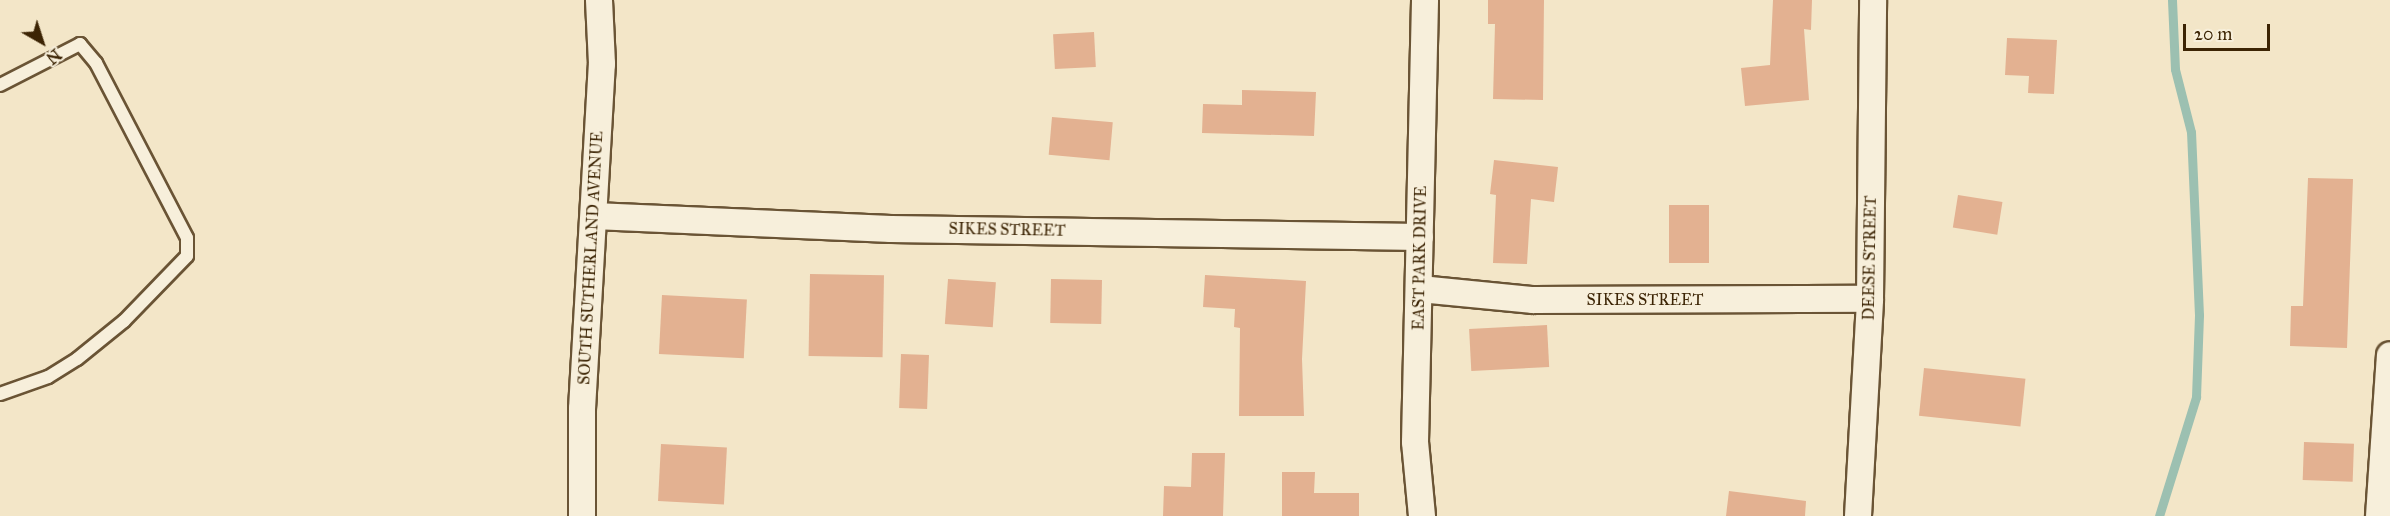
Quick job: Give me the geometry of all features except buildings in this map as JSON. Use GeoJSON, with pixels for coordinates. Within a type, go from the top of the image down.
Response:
{"type":"FeatureCollection","features":[{"type":"Feature","properties":{"kind":"street","name":"SOUTH SUTHERLAND AVENUE"},"geometry":{"type":"LineString","coordinates":[[582,516],[582,409],[602,64],[599,0]]}},
{"type":"Feature","properties":{"kind":"street","name":"EAST PARK DRIVE"},"geometry":{"type":"LineString","coordinates":[[1422,516],[1415,442],[1425,0]]}},
{"type":"Feature","properties":{"kind":"street","name":"DEESE STREET"},"geometry":{"type":"LineString","coordinates":[[1858,516],[1870,299],[1873,0]]}},
{"type":"Feature","properties":{"kind":"street","name":"SIKES STREET"},"geometry":{"type":"LineString","coordinates":[[594,216],[891,229],[1420,237]]}},
{"type":"Feature","properties":{"kind":"street","name":"SIKES STREET"},"geometry":{"type":"LineString","coordinates":[[1420,289],[1533,300],[1870,299]]}},
{"type":"Feature","properties":{"kind":"street"},"geometry":{"type":"LineString","coordinates":[[2379,516],[2390,356]]}},
{"type":"Feature","properties":{"kind":"lane"},"geometry":{"type":"LineString","coordinates":[[0,85],[80,44],[96,63],[187,238],[188,256],[124,321],[77,359],[48,377],[0,394]]}},
{"type":"Feature","properties":{"kind":"waterway"},"geometry":{"type":"LineString","coordinates":[[2159,516],[2196,397],[2199,315],[2191,132],[2175,69],[2172,0]]}}]}
